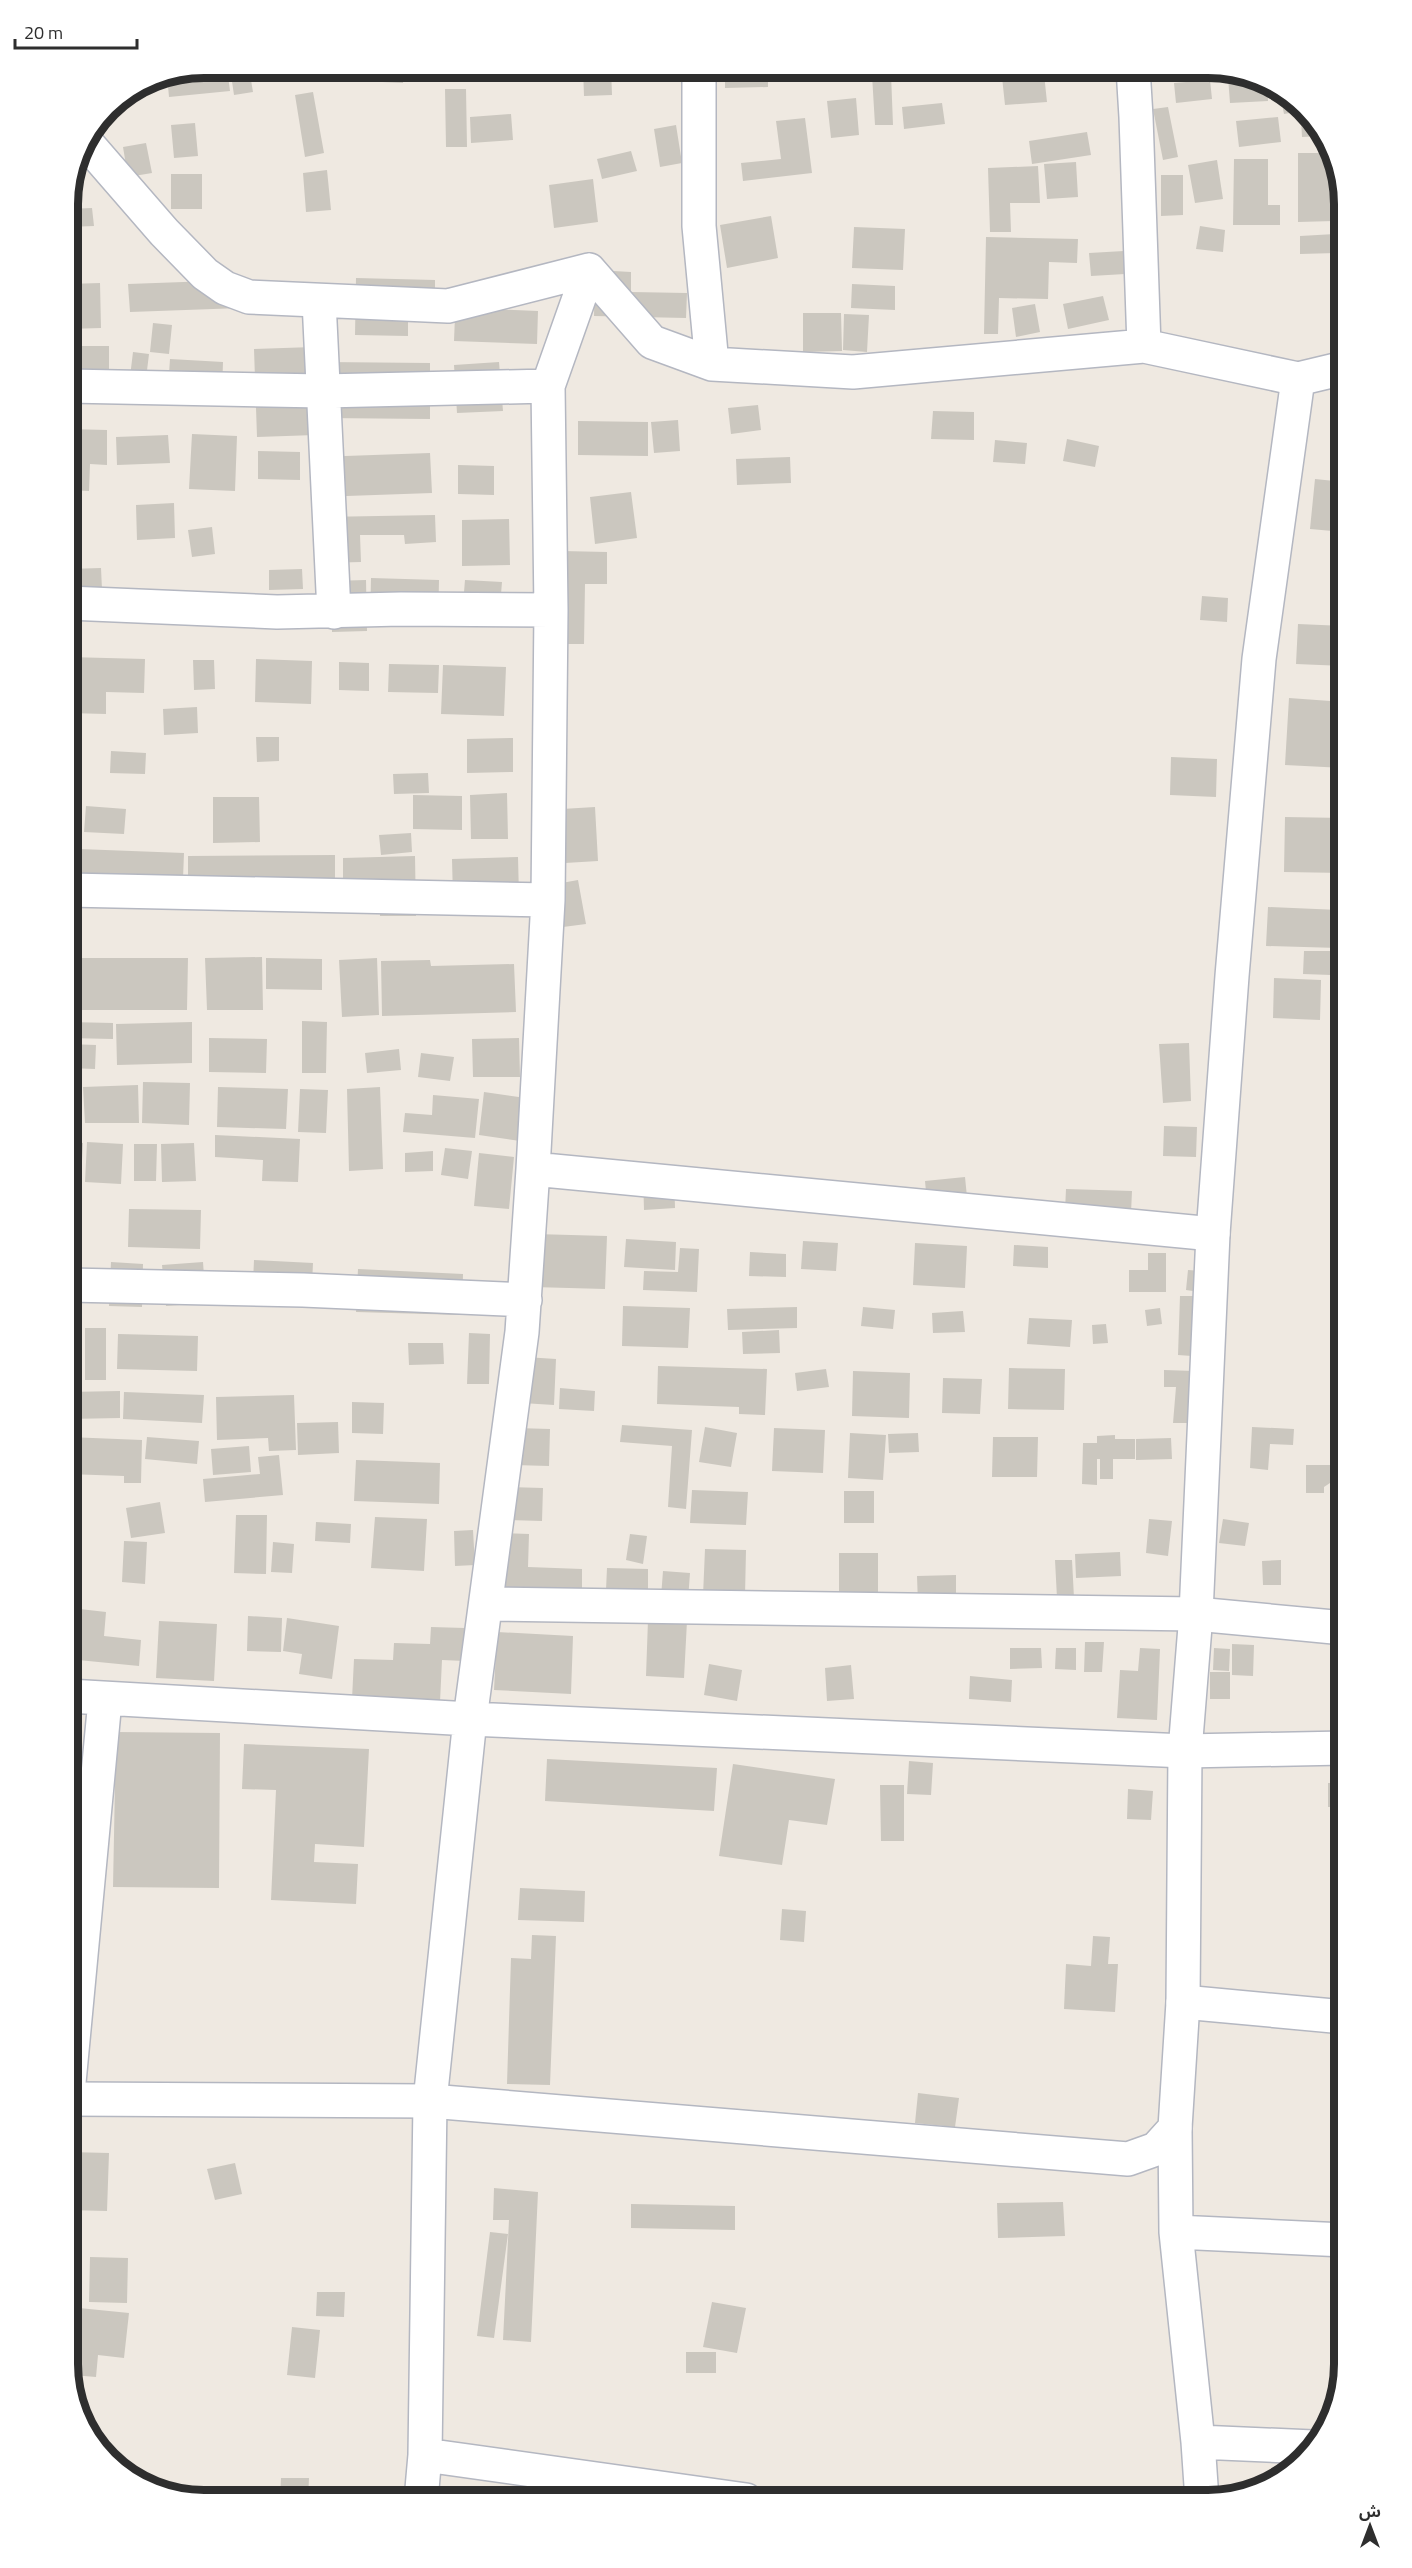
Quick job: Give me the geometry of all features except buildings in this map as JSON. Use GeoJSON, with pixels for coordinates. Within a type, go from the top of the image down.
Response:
{"type":"FeatureCollection","features":[{"type":"Feature","properties":{"kind":"street"},"geometry":{"type":"LineString","coordinates":[[699,78],[699,226],[712,364]]}},
{"type":"Feature","properties":{"kind":"street"},"geometry":{"type":"LineString","coordinates":[[1133,78],[1144,346]]}},
{"type":"Feature","properties":{"kind":"street"},"geometry":{"type":"LineString","coordinates":[[91,148],[164,232],[205,274],[225,288],[249,297],[448,306],[589,270]]}},
{"type":"Feature","properties":{"kind":"street"},"geometry":{"type":"LineString","coordinates":[[589,270],[652,342],[712,364],[853,372],[1144,346],[1298,378],[1334,370]]}},
{"type":"Feature","properties":{"kind":"street"},"geometry":{"type":"LineString","coordinates":[[422,2490],[425,2455],[430,2101],[470,1719],[525,1300],[533,1169],[548,900],[551,610],[548,386],[589,270]]}},
{"type":"Feature","properties":{"kind":"street"},"geometry":{"type":"LineString","coordinates":[[319,301],[333,612]]}},
{"type":"Feature","properties":{"kind":"street"},"geometry":{"type":"LineString","coordinates":[[1201,2490],[1176,2232],[1175,2128],[1183,2002],[1185,1751],[1197,1614],[1213,1234],[1233,965],[1259,659],[1298,378]]}},
{"type":"Feature","properties":{"kind":"street"},"geometry":{"type":"LineString","coordinates":[[78,386],[323,391],[548,386]]}},
{"type":"Feature","properties":{"kind":"street"},"geometry":{"type":"LineString","coordinates":[[78,603],[277,612],[401,609],[551,610]]}},
{"type":"Feature","properties":{"kind":"street"},"geometry":{"type":"LineString","coordinates":[[78,890],[548,900]]}},
{"type":"Feature","properties":{"kind":"street"},"geometry":{"type":"LineString","coordinates":[[533,1169],[1213,1234]]}},
{"type":"Feature","properties":{"kind":"street"},"geometry":{"type":"LineString","coordinates":[[78,1285],[303,1290],[525,1300]]}},
{"type":"Feature","properties":{"kind":"street"},"geometry":{"type":"LineString","coordinates":[[486,1604],[1197,1614],[1334,1627]]}},
{"type":"Feature","properties":{"kind":"street"},"geometry":{"type":"LineString","coordinates":[[78,1697],[470,1719],[1185,1751],[1334,1748]]}},
{"type":"Feature","properties":{"kind":"street"},"geometry":{"type":"LineString","coordinates":[[78,1987],[105,1700]]}},
{"type":"Feature","properties":{"kind":"street"},"geometry":{"type":"LineString","coordinates":[[1183,2002],[1334,2016]]}},
{"type":"Feature","properties":{"kind":"street"},"geometry":{"type":"LineString","coordinates":[[78,2099],[430,2101],[1128,2159],[1156,2149],[1175,2128]]}},
{"type":"Feature","properties":{"kind":"street"},"geometry":{"type":"LineString","coordinates":[[1176,2232],[1334,2240]]}},
{"type":"Feature","properties":{"kind":"street"},"geometry":{"type":"LineString","coordinates":[[1198,2442],[1303,2447]]}},
{"type":"Feature","properties":{"kind":"street"},"geometry":{"type":"LineString","coordinates":[[425,2455],[675,2490]]}}]}
